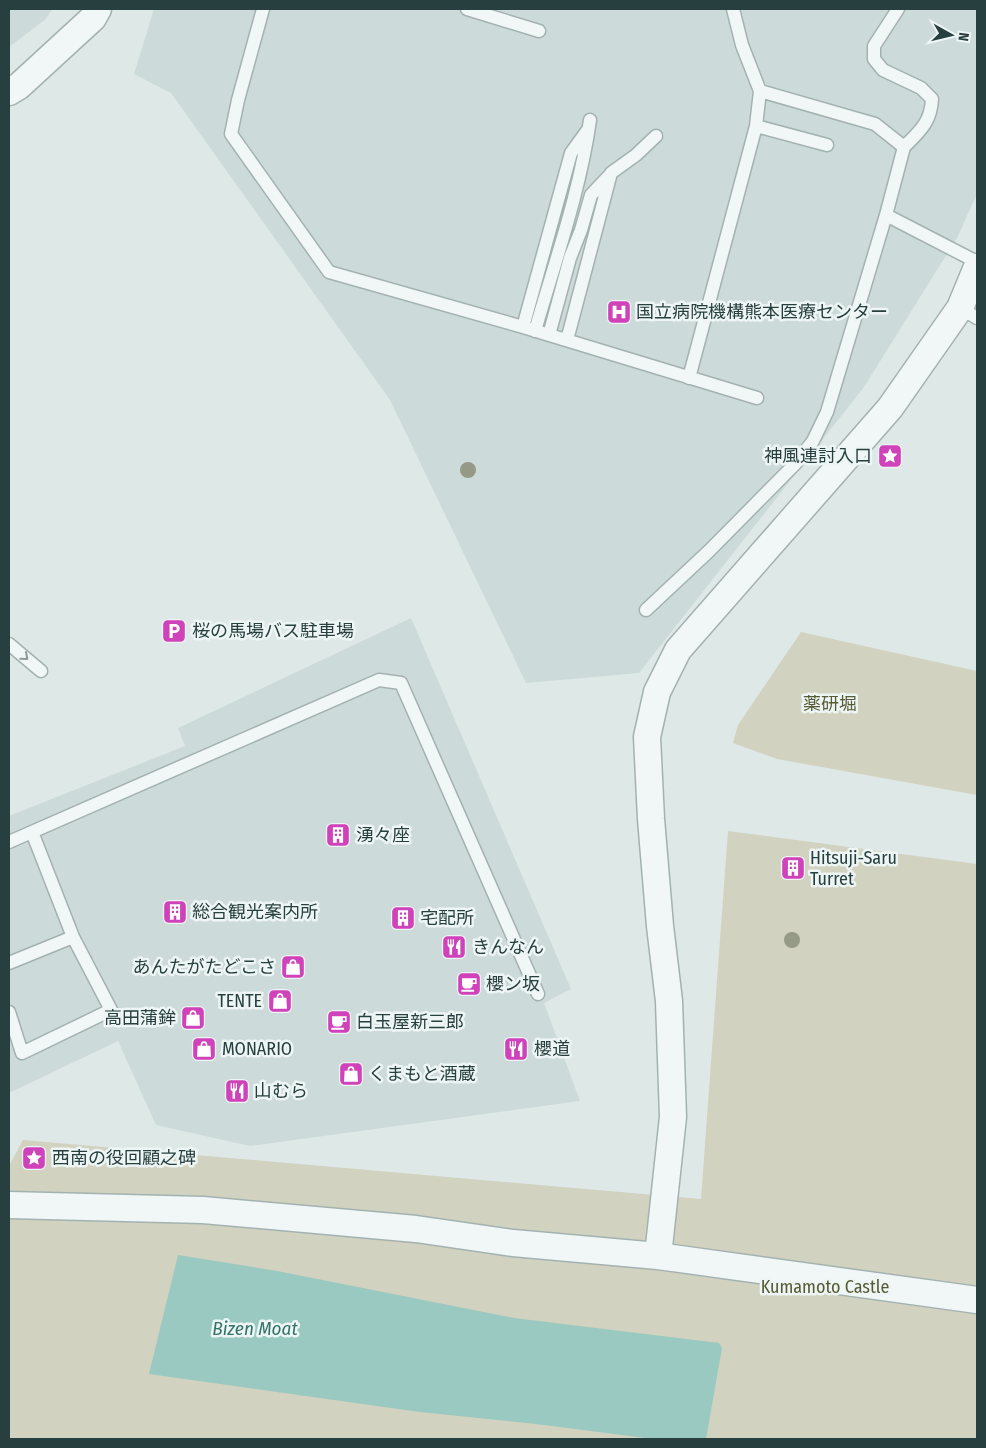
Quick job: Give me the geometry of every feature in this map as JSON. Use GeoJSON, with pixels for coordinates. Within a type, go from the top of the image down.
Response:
{"type":"FeatureCollection","features":[{"type":"Feature","properties":{"kind":"street"},"geometry":{"type":"LineString","coordinates":[[9,92],[19,86],[93,18],[98,9]]}},
{"type":"Feature","properties":{"kind":"street"},"geometry":{"type":"LineString","coordinates":[[658,1256],[673,1117],[669,1001],[660,926],[651,819],[647,737],[657,692],[678,650],[890,408],[969,313],[977,267]]}},
{"type":"Feature","properties":{"kind":"street"},"geometry":{"type":"LineString","coordinates":[[9,1205],[203,1210],[416,1229],[513,1243],[658,1256],[977,1300]]}},
{"type":"Feature","properties":{"kind":"lane"},"geometry":{"type":"LineString","coordinates":[[263,9],[238,100],[231,134],[329,272],[567,340],[757,398]]}},
{"type":"Feature","properties":{"kind":"lane"},"geometry":{"type":"LineString","coordinates":[[467,9],[538,31]]}},
{"type":"Feature","properties":{"kind":"lane"},"geometry":{"type":"LineString","coordinates":[[689,378],[756,126],[760,91],[742,45],[733,9]]}},
{"type":"Feature","properties":{"kind":"lane"},"geometry":{"type":"LineString","coordinates":[[646,610],[710,552],[796,463],[813,440],[827,412],[886,215],[904,147],[922,128],[931,112],[932,98],[921,88],[883,70],[874,59],[874,46],[898,9]]}},
{"type":"Feature","properties":{"kind":"lane"},"geometry":{"type":"LineString","coordinates":[[760,91],[875,124],[904,147]]}},
{"type":"Feature","properties":{"kind":"lane"},"geometry":{"type":"LineString","coordinates":[[529,329],[572,152],[589,124]]}},
{"type":"Feature","properties":{"kind":"lane"},"geometry":{"type":"LineString","coordinates":[[756,126],[826,145]]}},
{"type":"Feature","properties":{"kind":"lane"},"geometry":{"type":"LineString","coordinates":[[549,335],[570,258],[581,230],[591,195],[611,173],[636,155],[656,136]]}},
{"type":"Feature","properties":{"kind":"lane"},"geometry":{"type":"LineString","coordinates":[[567,340],[611,173]]}},
{"type":"Feature","properties":{"kind":"lane"},"geometry":{"type":"LineString","coordinates":[[886,215],[977,262]]}},
{"type":"Feature","properties":{"kind":"lane"},"geometry":{"type":"LineString","coordinates":[[9,644],[41,671]]}},
{"type":"Feature","properties":{"kind":"lane"},"geometry":{"type":"LineString","coordinates":[[9,842],[379,680],[401,683],[538,994]]}},
{"type":"Feature","properties":{"kind":"lane"},"geometry":{"type":"LineString","coordinates":[[9,1012],[22,1053],[112,1010],[74,937],[32,832]]}},
{"type":"Feature","properties":{"kind":"lane"},"geometry":{"type":"LineString","coordinates":[[9,963],[74,937]]}},
{"type":"Feature","properties":{"kind":"shaded area"},"geometry":{"type":"Polygon","coordinates":[[[9,9],[52,9],[46,19],[9,47],[9,9]]]}},
{"type":"Feature","properties":{"kind":"shaded area","name":"国立病院機構熊本医療センター"},"geometry":{"type":"Polygon","coordinates":[[[154,9],[977,9],[977,194],[957,238],[864,387],[639,673],[526,683],[390,400],[171,93],[134,74],[154,9]]]}},
{"type":"Feature","properties":{"kind":"shaded area"},"geometry":{"type":"Polygon","coordinates":[[[411,618],[571,989],[544,1003],[580,1101],[250,1146],[156,1125],[118,1041],[9,1093],[9,816],[185,746],[178,728],[411,618]]]}},
{"type":"Feature","properties":{"kind":"green space","name":"薬研堀"},"geometry":{"type":"Polygon","coordinates":[[[801,632],[977,671],[977,795],[777,759],[733,743],[738,725],[801,632]]]}},
{"type":"Feature","properties":{"kind":"green space","name":"Kumamoto Castle"},"geometry":{"type":"Polygon","coordinates":[[[728,831],[977,864],[977,1439],[9,1439],[9,1166],[23,1140],[701,1199],[728,831]]]}},
{"type":"Feature","properties":{"kind":"water","name":"Bizen Moat"},"geometry":{"type":"Polygon","coordinates":[[[178,1255],[277,1271],[514,1318],[719,1343],[722,1348],[706,1439],[653,1439],[420,1412],[149,1374],[178,1255]]]}},
{"type":"Feature","properties":{"kind":"place","name":"国立病院機構熊本医療センター"},"geometry":{"type":"Point","coordinates":[619,312]}},
{"type":"Feature","properties":{"kind":"place","name":"神風連討入口"},"geometry":{"type":"Point","coordinates":[890,456]}},
{"type":"Feature","properties":{"kind":"place","name":"桜の馬場バス駐車場"},"geometry":{"type":"Point","coordinates":[174,631]}},
{"type":"Feature","properties":{"kind":"place","name":"湧々座"},"geometry":{"type":"Point","coordinates":[338,835]}},
{"type":"Feature","properties":{"kind":"place","name":"Hitsuji-Saru Turret"},"geometry":{"type":"Point","coordinates":[793,868]}},
{"type":"Feature","properties":{"kind":"place","name":"総合観光案内所"},"geometry":{"type":"Point","coordinates":[175,912]}},
{"type":"Feature","properties":{"kind":"place","name":"宅配所"},"geometry":{"type":"Point","coordinates":[403,918]}},
{"type":"Feature","properties":{"kind":"place","name":"きんなん"},"geometry":{"type":"Point","coordinates":[454,947]}},
{"type":"Feature","properties":{"kind":"place","name":"あんたがたどこさ"},"geometry":{"type":"Point","coordinates":[293,967]}},
{"type":"Feature","properties":{"kind":"place","name":"櫻ン坂"},"geometry":{"type":"Point","coordinates":[469,984]}},
{"type":"Feature","properties":{"kind":"place","name":"TENTE"},"geometry":{"type":"Point","coordinates":[280,1001]}},
{"type":"Feature","properties":{"kind":"place","name":"高田蒲鉾"},"geometry":{"type":"Point","coordinates":[193,1018]}},
{"type":"Feature","properties":{"kind":"place","name":"白玉屋新三郎"},"geometry":{"type":"Point","coordinates":[339,1022]}},
{"type":"Feature","properties":{"kind":"place","name":"MONARIO"},"geometry":{"type":"Point","coordinates":[204,1049]}},
{"type":"Feature","properties":{"kind":"place","name":"櫻道"},"geometry":{"type":"Point","coordinates":[516,1049]}},
{"type":"Feature","properties":{"kind":"place","name":"くまもと酒蔵"},"geometry":{"type":"Point","coordinates":[351,1074]}},
{"type":"Feature","properties":{"kind":"place","name":"山むら"},"geometry":{"type":"Point","coordinates":[237,1091]}},
{"type":"Feature","properties":{"kind":"place","name":"西南の役回顧之碑"},"geometry":{"type":"Point","coordinates":[34,1158]}}]}
